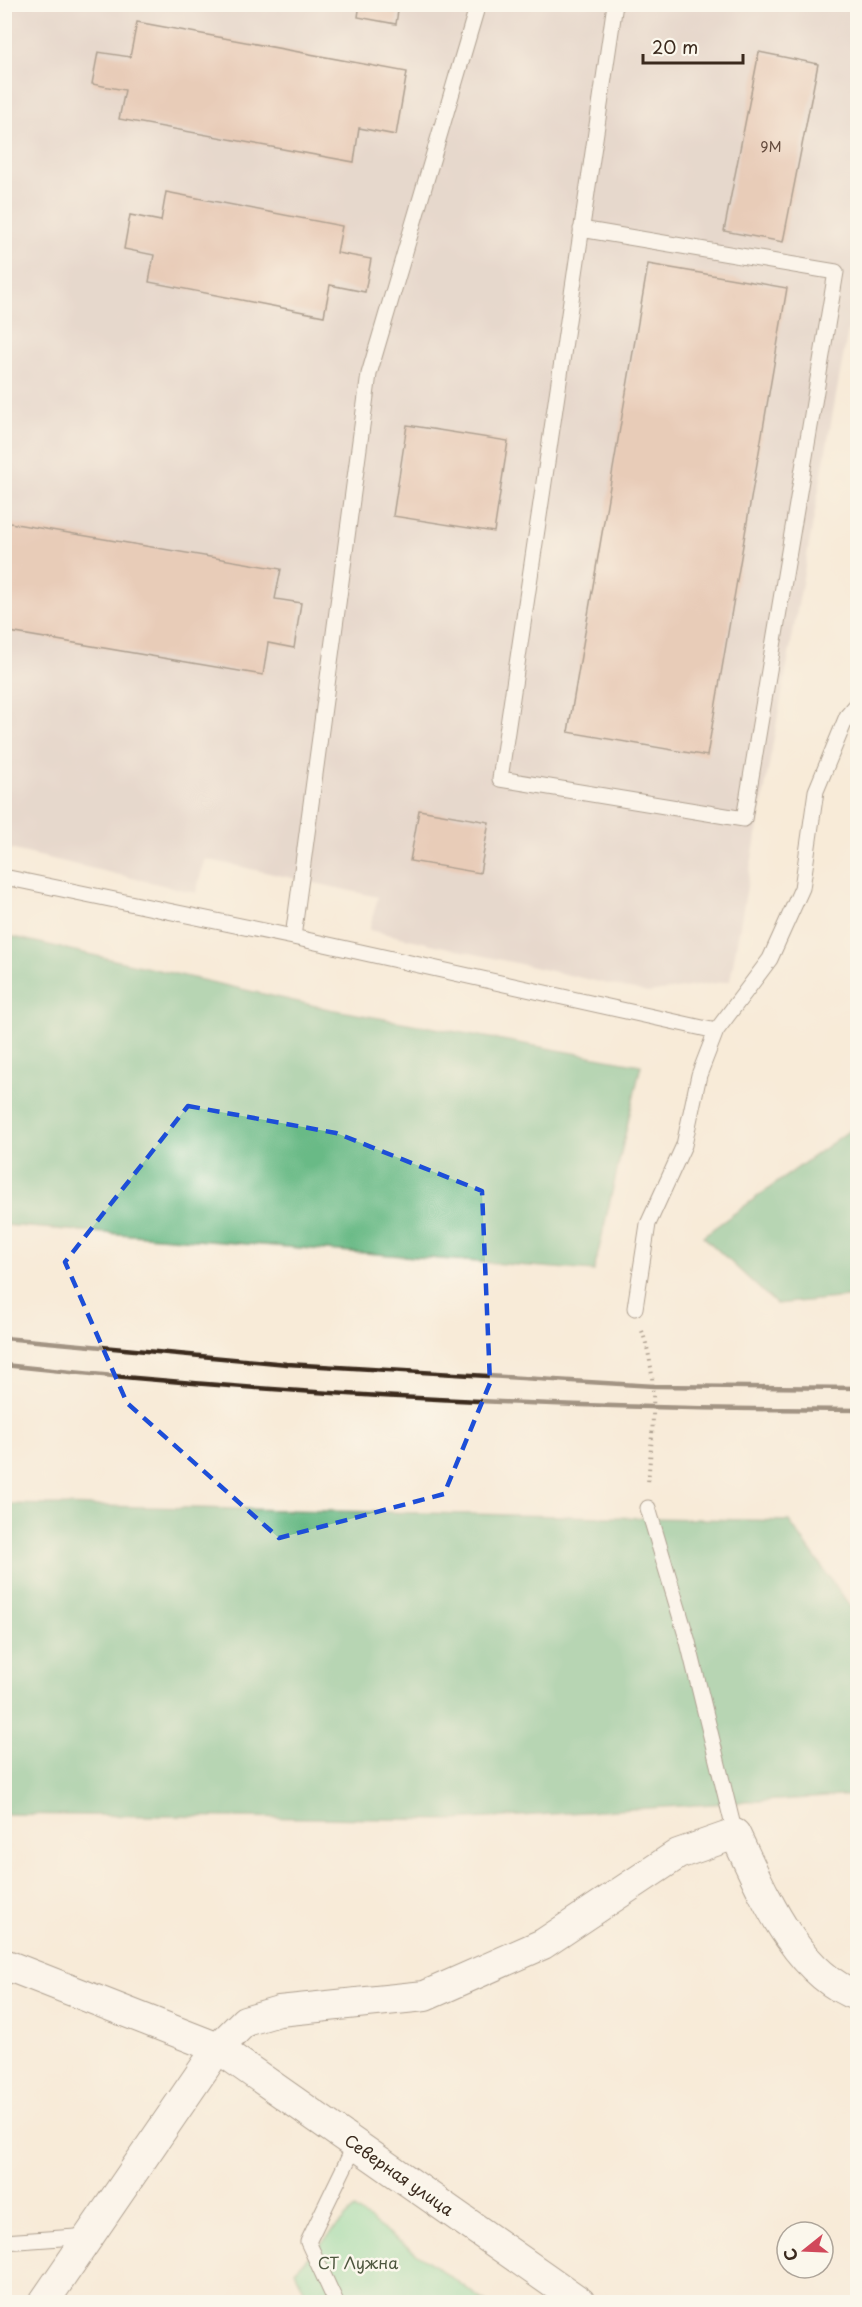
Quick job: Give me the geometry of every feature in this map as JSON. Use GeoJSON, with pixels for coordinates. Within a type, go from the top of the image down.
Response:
{"type":"FeatureCollection","features":[{"type":"Feature","properties":{"kind":"street"},"geometry":{"type":"LineString","coordinates":[[44,2302],[218,2048],[245,2021],[279,2011],[425,1996],[543,1944],[678,1854],[735,1834],[764,1894],[805,1960],[842,1990],[858,1996]]}},
{"type":"Feature","properties":{"kind":"street","name":"Северная улица"},"geometry":{"type":"LineString","coordinates":[[4,1964],[218,2048],[580,2302]]}},
{"type":"Feature","properties":{"kind":"lane"},"geometry":{"type":"LineString","coordinates":[[293,937],[369,374],[478,4]]}},
{"type":"Feature","properties":{"kind":"lane"},"geometry":{"type":"LineString","coordinates":[[581,229],[836,272],[744,819],[500,778],[581,229],[615,4]]}},
{"type":"Feature","properties":{"kind":"lane"},"geometry":{"type":"LineString","coordinates":[[635,1308],[648,1224],[684,1145],[699,1075],[716,1031],[770,959],[802,888],[816,791],[847,716],[858,703]]}},
{"type":"Feature","properties":{"kind":"lane"},"geometry":{"type":"LineString","coordinates":[[4,877],[293,937],[716,1031]]}},
{"type":"Feature","properties":{"kind":"lane"},"geometry":{"type":"LineString","coordinates":[[648,1508],[688,1642],[735,1834]]}},
{"type":"Feature","properties":{"kind":"lane"},"geometry":{"type":"LineString","coordinates":[[336,2302],[308,2242],[355,2145]]}},
{"type":"Feature","properties":{"kind":"lane"},"geometry":{"type":"LineString","coordinates":[[4,2242],[90,2236]]}},
{"type":"Feature","properties":{"kind":"path"},"geometry":{"type":"LineString","coordinates":[[635,1308],[649,1349],[654,1386],[648,1508]]}},
{"type":"Feature","properties":{"kind":"highlighted area"},"geometry":{"type":"Polygon","coordinates":[[[188,1106],[336,1133],[482,1191],[490,1383],[444,1494],[279,1538],[127,1403],[65,1262],[188,1106]]]}},
{"type":"Feature","properties":{"kind":"shaded area"},"geometry":{"type":"Polygon","coordinates":[[[5,5],[857,5],[857,280],[730,981],[648,993],[369,930],[378,897],[205,859],[196,893],[5,848],[5,5]]]}},
{"type":"Feature","properties":{"kind":"green space"},"geometry":{"type":"Polygon","coordinates":[[[5,935],[329,1009],[641,1065],[594,1271],[5,1225],[5,935]]]}},
{"type":"Feature","properties":{"kind":"green space"},"geometry":{"type":"Polygon","coordinates":[[[857,1125],[857,1296],[776,1304],[703,1236],[857,1125]]]}},
{"type":"Feature","properties":{"kind":"green space"},"geometry":{"type":"Polygon","coordinates":[[[5,1504],[789,1521],[857,1616],[857,1795],[455,1820],[5,1814],[5,1504]]]}},
{"type":"Feature","properties":{"kind":"green space","name":"СТ Лужна"},"geometry":{"type":"Polygon","coordinates":[[[354,2209],[486,2302],[310,2302],[295,2271],[354,2209]]]}},
{"type":"Feature","properties":{"kind":"building"},"geometry":{"type":"Polygon","coordinates":[[[360,4],[399,4],[396,24],[358,17],[360,4]]]}},
{"type":"Feature","properties":{"kind":"building"},"geometry":{"type":"Polygon","coordinates":[[[137,22],[407,72],[396,135],[359,128],[354,162],[119,119],[125,90],[92,84],[98,52],[130,57],[137,22]]]}},
{"type":"Feature","properties":{"kind":"building"},"geometry":{"type":"Polygon","coordinates":[[[759,52],[818,64],[783,242],[724,231],[759,52]]]}},
{"type":"Feature","properties":{"kind":"building"},"geometry":{"type":"Polygon","coordinates":[[[166,192],[342,226],[337,253],[371,259],[365,292],[330,285],[324,316],[149,282],[154,255],[124,249],[130,215],[161,221],[166,192]]]}},
{"type":"Feature","properties":{"kind":"building"},"geometry":{"type":"Polygon","coordinates":[[[648,264],[787,288],[707,756],[568,732],[648,264]]]}},
{"type":"Feature","properties":{"kind":"building"},"geometry":{"type":"Polygon","coordinates":[[[407,425],[508,441],[494,532],[393,516],[407,425]]]}},
{"type":"Feature","properties":{"kind":"building"},"geometry":{"type":"Polygon","coordinates":[[[4,522],[281,569],[275,599],[301,603],[294,648],[268,643],[263,675],[4,631],[4,522]]]}},
{"type":"Feature","properties":{"kind":"building"},"geometry":{"type":"Polygon","coordinates":[[[419,810],[489,822],[480,873],[410,861],[419,810]]]}},
{"type":"Feature","properties":{"kind":"railway"},"geometry":{"type":"LineString","coordinates":[[4,1338],[287,1364],[654,1386],[858,1388]]}},
{"type":"Feature","properties":{"kind":"railway"},"geometry":{"type":"LineString","coordinates":[[4,1365],[217,1385],[431,1399],[644,1407],[858,1410]]}}]}
